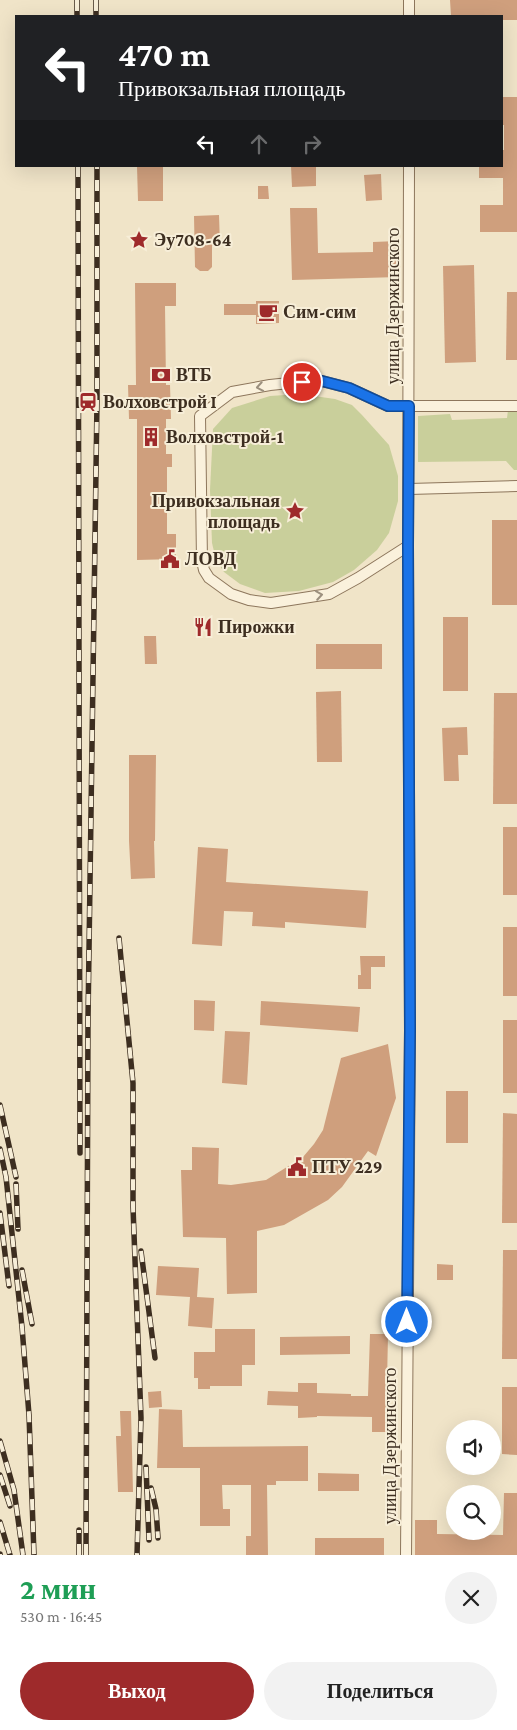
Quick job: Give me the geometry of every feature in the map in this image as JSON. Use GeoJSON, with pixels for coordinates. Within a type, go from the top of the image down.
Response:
{"type":"FeatureCollection","features":[{"type":"Feature","properties":{"kind":"street"},"geometry":{"type":"LineString","coordinates":[[409,0],[409,15]]}},
{"type":"Feature","properties":{"kind":"street","name":"улица Дзержинского"},"geometry":{"type":"LineString","coordinates":[[406,1555],[410,1030],[409,167]]}},
{"type":"Feature","properties":{"kind":"street"},"geometry":{"type":"LineString","coordinates":[[408,546],[358,578],[328,594],[271,603],[249,600],[231,594],[209,578],[204,570],[202,561],[200,416],[232,392],[270,385],[318,380],[349,388],[388,406],[517,406]]}},
{"type":"Feature","properties":{"kind":"street"},"geometry":{"type":"LineString","coordinates":[[408,489],[517,486]]}},
{"type":"Feature","properties":{"kind":"green space"},"geometry":{"type":"Polygon","coordinates":[[[300,394],[335,399],[352,405],[362,415],[389,445],[398,476],[398,501],[389,533],[377,550],[354,570],[333,582],[299,591],[265,593],[240,584],[224,572],[216,560],[212,543],[210,490],[213,429],[232,408],[270,396],[300,394]]]}},
{"type":"Feature","properties":{"kind":"green space"},"geometry":{"type":"Polygon","coordinates":[[[508,410],[517,411],[517,470],[514,470],[506,461],[418,462],[418,416],[450,414],[452,420],[507,418],[508,410]]]}},
{"type":"Feature","properties":{"kind":"building"},"geometry":{"type":"Polygon","coordinates":[[[450,0],[517,0],[517,20],[503,20],[503,15],[451,15],[450,0]]]}},
{"type":"Feature","properties":{"kind":"building"},"geometry":{"type":"Polygon","coordinates":[[[503,97],[517,97],[517,232],[480,232],[480,205],[503,205],[503,178],[479,178],[479,167],[503,167],[503,97]]]}},
{"type":"Feature","properties":{"kind":"building"},"geometry":{"type":"Polygon","coordinates":[[[137,167],[163,167],[163,201],[138,201],[137,167]]]}},
{"type":"Feature","properties":{"kind":"building"},"geometry":{"type":"Polygon","coordinates":[[[291,167],[316,167],[316,186],[292,187],[291,167]]]}},
{"type":"Feature","properties":{"kind":"building"},"geometry":{"type":"Polygon","coordinates":[[[381,174],[382,200],[366,201],[364,175],[381,174]]]}},
{"type":"Feature","properties":{"kind":"building"},"geometry":{"type":"Polygon","coordinates":[[[258,186],[268,186],[269,199],[258,199],[258,186]]]}},
{"type":"Feature","properties":{"kind":"building"},"geometry":{"type":"Polygon","coordinates":[[[290,208],[317,208],[318,253],[373,252],[373,242],[398,241],[399,277],[292,280],[290,208]]]}},
{"type":"Feature","properties":{"kind":"building"},"geometry":{"type":"Polygon","coordinates":[[[219,215],[220,245],[212,246],[212,267],[208,271],[200,271],[195,267],[194,216],[219,215]]]}},
{"type":"Feature","properties":{"kind":"building"},"geometry":{"type":"Polygon","coordinates":[[[474,265],[476,362],[445,363],[443,266],[474,265]]]}},
{"type":"Feature","properties":{"kind":"building","name":"Волховстрой-1"},"geometry":{"type":"Polygon","coordinates":[[[135,283],[176,283],[176,306],[165,306],[166,385],[170,385],[171,419],[166,419],[166,454],[172,454],[172,467],[167,467],[167,534],[176,534],[176,559],[137,560],[137,419],[129,419],[128,385],[136,385],[135,283]]]}},
{"type":"Feature","properties":{"kind":"building"},"geometry":{"type":"Polygon","coordinates":[[[507,292],[517,292],[517,360],[506,360],[507,292]]]}},
{"type":"Feature","properties":{"kind":"building"},"geometry":{"type":"Polygon","coordinates":[[[256,301],[279,301],[279,323],[256,324],[256,315],[224,315],[224,304],[256,304],[256,301]]]}},
{"type":"Feature","properties":{"kind":"building"},"geometry":{"type":"Polygon","coordinates":[[[492,520],[517,520],[517,605],[492,605],[492,520]]]}},
{"type":"Feature","properties":{"kind":"building"},"geometry":{"type":"Polygon","coordinates":[[[443,617],[468,617],[468,691],[443,691],[443,617]]]}},
{"type":"Feature","properties":{"kind":"building"},"geometry":{"type":"Polygon","coordinates":[[[144,636],[156,636],[157,664],[145,664],[144,636]]]}},
{"type":"Feature","properties":{"kind":"building"},"geometry":{"type":"Polygon","coordinates":[[[316,644],[382,644],[382,669],[316,669],[316,644]]]}},
{"type":"Feature","properties":{"kind":"building"},"geometry":{"type":"Polygon","coordinates":[[[341,691],[342,762],[317,762],[316,692],[341,691]]]}},
{"type":"Feature","properties":{"kind":"building"},"geometry":{"type":"Polygon","coordinates":[[[494,693],[517,693],[517,804],[493,804],[494,693]]]}},
{"type":"Feature","properties":{"kind":"building"},"geometry":{"type":"Polygon","coordinates":[[[467,727],[468,755],[458,755],[459,781],[444,781],[442,728],[467,727]]]}},
{"type":"Feature","properties":{"kind":"building"},"geometry":{"type":"Polygon","coordinates":[[[129,755],[156,755],[155,878],[131,879],[129,755]]]}},
{"type":"Feature","properties":{"kind":"building"},"geometry":{"type":"Polygon","coordinates":[[[503,827],[517,827],[517,895],[503,895],[503,827]]]}},
{"type":"Feature","properties":{"kind":"building"},"geometry":{"type":"Polygon","coordinates":[[[198,847],[228,849],[226,882],[368,891],[366,928],[285,922],[285,928],[252,926],[253,912],[224,911],[222,946],[192,944],[198,847]]]}},
{"type":"Feature","properties":{"kind":"building"},"geometry":{"type":"Polygon","coordinates":[[[503,927],[517,927],[517,996],[503,996],[503,927]]]}},
{"type":"Feature","properties":{"kind":"building"},"geometry":{"type":"Polygon","coordinates":[[[360,956],[385,956],[385,967],[371,967],[371,989],[358,989],[358,975],[361,975],[360,956]]]}},
{"type":"Feature","properties":{"kind":"building"},"geometry":{"type":"Polygon","coordinates":[[[194,1000],[215,1001],[214,1031],[194,1030],[194,1000]]]}},
{"type":"Feature","properties":{"kind":"building"},"geometry":{"type":"Polygon","coordinates":[[[261,1001],[360,1007],[358,1032],[260,1025],[261,1001]]]}},
{"type":"Feature","properties":{"kind":"building"},"geometry":{"type":"Polygon","coordinates":[[[503,1020],[517,1020],[517,1093],[503,1093],[503,1020]]]}},
{"type":"Feature","properties":{"kind":"building"},"geometry":{"type":"Polygon","coordinates":[[[225,1031],[250,1032],[247,1085],[222,1083],[225,1031]]]}},
{"type":"Feature","properties":{"kind":"building"},"geometry":{"type":"Polygon","coordinates":[[[388,1044],[396,1098],[376,1156],[368,1151],[342,1187],[328,1200],[284,1225],[257,1231],[257,1293],[227,1294],[226,1238],[183,1237],[181,1170],[192,1170],[192,1147],[219,1148],[218,1184],[231,1185],[266,1180],[303,1157],[323,1130],[341,1058],[388,1044]]]}},
{"type":"Feature","properties":{"kind":"building"},"geometry":{"type":"Polygon","coordinates":[[[446,1091],[468,1091],[468,1143],[446,1143],[446,1091]]]}},
{"type":"Feature","properties":{"kind":"building"},"geometry":{"type":"Polygon","coordinates":[[[503,1113],[517,1114],[517,1223],[502,1223],[503,1113]]]}},
{"type":"Feature","properties":{"kind":"building"},"geometry":{"type":"Polygon","coordinates":[[[503,1250],[517,1250],[517,1359],[502,1359],[503,1250]]]}},
{"type":"Feature","properties":{"kind":"building"},"geometry":{"type":"Polygon","coordinates":[[[437,1264],[453,1265],[453,1280],[437,1280],[437,1264]]]}},
{"type":"Feature","properties":{"kind":"building"},"geometry":{"type":"Polygon","coordinates":[[[158,1266],[199,1268],[197,1297],[214,1298],[212,1328],[188,1326],[190,1297],[156,1295],[158,1266]]]}},
{"type":"Feature","properties":{"kind":"building"},"geometry":{"type":"Polygon","coordinates":[[[215,1329],[255,1329],[255,1365],[242,1365],[242,1386],[210,1386],[210,1389],[198,1389],[198,1378],[194,1378],[194,1352],[215,1352],[215,1329]]]}},
{"type":"Feature","properties":{"kind":"building"},"geometry":{"type":"Polygon","coordinates":[[[370,1334],[388,1334],[386,1432],[372,1432],[372,1417],[317,1416],[298,1418],[298,1406],[267,1405],[268,1391],[298,1392],[298,1383],[317,1383],[317,1393],[368,1396],[370,1334]]]}},
{"type":"Feature","properties":{"kind":"building"},"geometry":{"type":"Polygon","coordinates":[[[350,1336],[350,1354],[280,1355],[280,1337],[350,1336]]]}},
{"type":"Feature","properties":{"kind":"building"},"geometry":{"type":"Polygon","coordinates":[[[502,1387],[517,1387],[517,1455],[502,1454],[502,1387]]]}},
{"type":"Feature","properties":{"kind":"building"},"geometry":{"type":"Polygon","coordinates":[[[161,1391],[162,1407],[149,1408],[148,1392],[161,1391]]]}},
{"type":"Feature","properties":{"kind":"building"},"geometry":{"type":"Polygon","coordinates":[[[159,1409],[182,1410],[183,1447],[308,1446],[308,1481],[276,1481],[276,1485],[267,1485],[268,1555],[246,1555],[246,1536],[251,1536],[251,1485],[222,1485],[223,1509],[230,1509],[230,1526],[200,1526],[200,1468],[157,1468],[159,1409]]]}},
{"type":"Feature","properties":{"kind":"building"},"geometry":{"type":"Polygon","coordinates":[[[120,1411],[131,1411],[133,1492],[118,1492],[116,1436],[121,1436],[120,1411]]]}},
{"type":"Feature","properties":{"kind":"building"},"geometry":{"type":"Polygon","coordinates":[[[318,1473],[359,1474],[359,1491],[318,1491],[318,1473]]]}},
{"type":"Feature","properties":{"kind":"building"},"geometry":{"type":"Polygon","coordinates":[[[504,1493],[517,1493],[517,1555],[415,1555],[415,1520],[437,1520],[437,1534],[446,1534],[446,1540],[501,1540],[501,1535],[503,1535],[504,1493]]]}},
{"type":"Feature","properties":{"kind":"building"},"geometry":{"type":"Polygon","coordinates":[[[315,1538],[384,1538],[384,1555],[315,1555],[315,1538]]]}},
{"type":"Feature","properties":{"kind":"railway"},"geometry":{"type":"LineString","coordinates":[[77,0],[77,15]]}},
{"type":"Feature","properties":{"kind":"railway"},"geometry":{"type":"LineString","coordinates":[[96,0],[96,15]]}},
{"type":"Feature","properties":{"kind":"railway"},"geometry":{"type":"LineString","coordinates":[[78,167],[80,1153]]}},
{"type":"Feature","properties":{"kind":"railway"},"geometry":{"type":"LineString","coordinates":[[86,1555],[88,1019],[97,402],[97,167]]}},
{"type":"Feature","properties":{"kind":"railway"},"geometry":{"type":"LineString","coordinates":[[119,938],[133,1083],[133,1207],[141,1418],[137,1555]]}},
{"type":"Feature","properties":{"kind":"railway"},"geometry":{"type":"LineString","coordinates":[[0,1105],[16,1177]]}},
{"type":"Feature","properties":{"kind":"railway"},"geometry":{"type":"LineString","coordinates":[[0,1149],[6,1177],[22,1327],[29,1415],[34,1555]]}},
{"type":"Feature","properties":{"kind":"railway"},"geometry":{"type":"LineString","coordinates":[[16,1184],[18,1229]]}},
{"type":"Feature","properties":{"kind":"railway"},"geometry":{"type":"LineString","coordinates":[[0,1213],[9,1286]]}},
{"type":"Feature","properties":{"kind":"railway"},"geometry":{"type":"LineString","coordinates":[[141,1251],[155,1358]]}},
{"type":"Feature","properties":{"kind":"railway"},"geometry":{"type":"LineString","coordinates":[[22,1270],[32,1324]]}},
{"type":"Feature","properties":{"kind":"railway"},"geometry":{"type":"LineString","coordinates":[[0,1441],[14,1490],[23,1555]]}},
{"type":"Feature","properties":{"kind":"railway"},"geometry":{"type":"LineString","coordinates":[[146,1467],[149,1540]]}},
{"type":"Feature","properties":{"kind":"railway"},"geometry":{"type":"LineString","coordinates":[[0,1475],[10,1506]]}},
{"type":"Feature","properties":{"kind":"railway"},"geometry":{"type":"LineString","coordinates":[[151,1488],[156,1509],[158,1538]]}},
{"type":"Feature","properties":{"kind":"railway"},"geometry":{"type":"LineString","coordinates":[[0,1522],[10,1555]]}},
{"type":"Feature","properties":{"kind":"railway"},"geometry":{"type":"LineString","coordinates":[[79,1530],[79,1555]]}},
{"type":"Feature","properties":{"kind":"place","name":"Эу708-64"},"geometry":{"type":"Point","coordinates":[139,240]}},
{"type":"Feature","properties":{"kind":"place","name":"Сим-сим"},"geometry":{"type":"Point","coordinates":[268,312]}},
{"type":"Feature","properties":{"kind":"place","name":"ВТБ"},"geometry":{"type":"Point","coordinates":[161,375]}},
{"type":"Feature","properties":{"kind":"place","name":"Волховстрой I"},"geometry":{"type":"Point","coordinates":[88,402]}},
{"type":"Feature","properties":{"kind":"place","name":"Волховстрой-1"},"geometry":{"type":"Point","coordinates":[151,437]}},
{"type":"Feature","properties":{"kind":"place","name":"Привокзальная площадь"},"geometry":{"type":"Point","coordinates":[295,511]}},
{"type":"Feature","properties":{"kind":"place","name":"ЛОВД"},"geometry":{"type":"Point","coordinates":[170,559]}},
{"type":"Feature","properties":{"kind":"place","name":"Пирожки"},"geometry":{"type":"Point","coordinates":[203,627]}},
{"type":"Feature","properties":{"kind":"place","name":"ПТУ 229"},"geometry":{"type":"Point","coordinates":[297,1167]}},
{"type":"Feature","properties":{"kind":"route"},"geometry":{"type":"LineString","coordinates":[[302,382],[318,380],[349,388],[388,406],[409,406],[408,793],[410,1030],[407,1322]]}}]}
